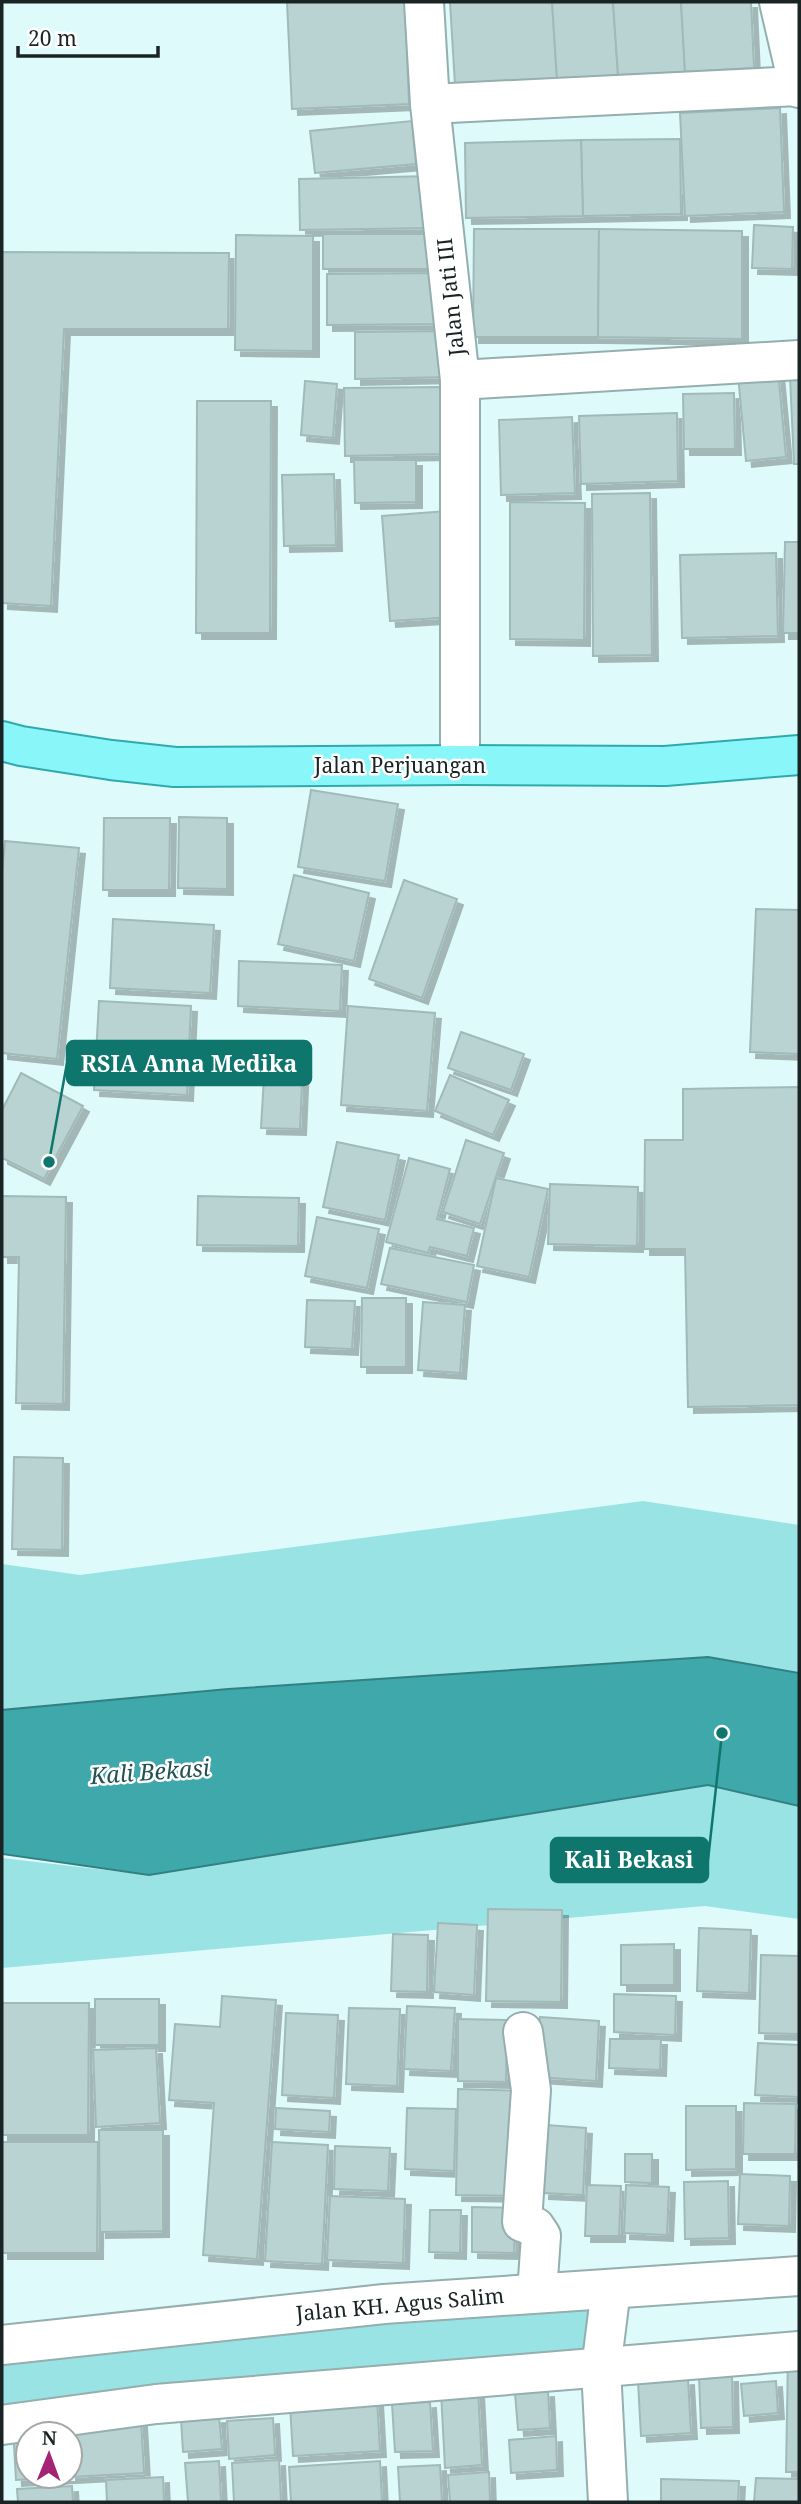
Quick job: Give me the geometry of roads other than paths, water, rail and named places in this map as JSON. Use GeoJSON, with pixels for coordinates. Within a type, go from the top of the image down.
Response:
{"type":"FeatureCollection","features":[{"type":"Feature","properties":{"kind":"main road","name":"Jalan Perjuangan"},"geometry":{"type":"LineString","coordinates":[[2,741],[85,756],[175,767],[665,766],[799,755]]}},
{"type":"Feature","properties":{"kind":"street","name":"Jalan Jati III"},"geometry":{"type":"LineString","coordinates":[[424,2],[430,104],[460,380],[799,360]]}},
{"type":"Feature","properties":{"kind":"street"},"geometry":{"type":"LineString","coordinates":[[430,104],[799,87],[779,2]]}},
{"type":"Feature","properties":{"kind":"street"},"geometry":{"type":"LineString","coordinates":[[460,380],[460,765]]}},
{"type":"Feature","properties":{"kind":"street"},"geometry":{"type":"LineString","coordinates":[[523,2032],[531,2090],[522,2222],[535,2227],[541,2236],[537,2293]]}},
{"type":"Feature","properties":{"kind":"street","name":"Jalan KH. Agus Salim"},"geometry":{"type":"LineString","coordinates":[[2,2345],[384,2304],[799,2276]]}},
{"type":"Feature","properties":{"kind":"street"},"geometry":{"type":"LineString","coordinates":[[608,2502],[601,2369],[611,2289]]}},
{"type":"Feature","properties":{"kind":"street"},"geometry":{"type":"LineString","coordinates":[[2,2425],[156,2404],[799,2351]]}},
{"type":"Feature","properties":{"kind":"water"},"geometry":{"type":"Polygon","coordinates":[[[708,1657],[799,1673],[799,1806],[708,1785],[149,1875],[2,1854],[2,1710],[228,1689],[708,1657]]]}},
{"type":"Feature","properties":{"kind":"place","name":"RSIA Anna Medika"},"geometry":{"type":"Point","coordinates":[49,1162]}},
{"type":"Feature","properties":{"kind":"place","name":"Kali Bekasi"},"geometry":{"type":"Point","coordinates":[722,1733]}}]}
